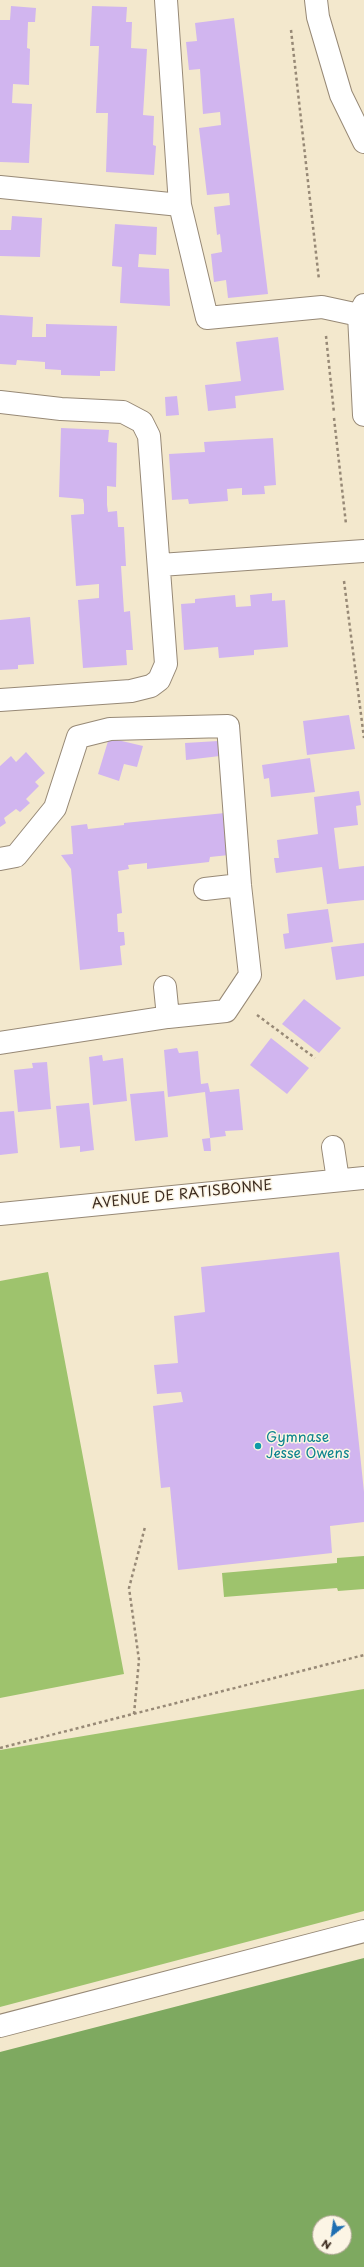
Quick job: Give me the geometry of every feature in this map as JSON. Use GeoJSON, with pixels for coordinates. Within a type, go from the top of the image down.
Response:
{"type":"FeatureCollection","features":[{"type":"Feature","properties":{"kind":"street"},"geometry":{"type":"LineString","coordinates":[[166,0],[180,205],[207,318],[322,307],[362,310],[364,415]]}},
{"type":"Feature","properties":{"kind":"street"},"geometry":{"type":"LineString","coordinates":[[317,8],[341,95],[364,142]]}},
{"type":"Feature","properties":{"kind":"street"},"geometry":{"type":"LineString","coordinates":[[0,187],[180,205]]}},
{"type":"Feature","properties":{"kind":"street"},"geometry":{"type":"LineString","coordinates":[[0,402],[61,409],[123,412],[142,422],[149,436],[160,565],[166,664],[159,680],[151,686],[132,691],[0,700]]}},
{"type":"Feature","properties":{"kind":"street"},"geometry":{"type":"LineString","coordinates":[[160,565],[354,552]]}},
{"type":"Feature","properties":{"kind":"street"},"geometry":{"type":"LineString","coordinates":[[0,859],[16,856],[55,808],[78,737],[110,729],[228,726],[240,885],[250,975],[226,1011],[168,1017],[0,1043]]}},
{"type":"Feature","properties":{"kind":"street"},"geometry":{"type":"LineString","coordinates":[[205,889],[240,885]]}},
{"type":"Feature","properties":{"kind":"street"},"geometry":{"type":"LineString","coordinates":[[165,987],[168,1017]]}},
{"type":"Feature","properties":{"kind":"street"},"geometry":{"type":"LineString","coordinates":[[333,1147],[338,1180]]}},
{"type":"Feature","properties":{"kind":"street","name":"AVENUE DE RATISBONNE"},"geometry":{"type":"LineString","coordinates":[[0,1214],[364,1178]]}},
{"type":"Feature","properties":{"kind":"street"},"geometry":{"type":"LineString","coordinates":[[0,2026],[364,1931]]}},
{"type":"Feature","properties":{"kind":"path"},"geometry":{"type":"LineString","coordinates":[[317,8],[290,20],[346,530],[354,552],[343,577],[364,738]]}},
{"type":"Feature","properties":{"kind":"path"},"geometry":{"type":"LineString","coordinates":[[234,998],[316,1058]]}},
{"type":"Feature","properties":{"kind":"path"},"geometry":{"type":"LineString","coordinates":[[134,1714],[139,1660],[129,1588],[145,1527]]}},
{"type":"Feature","properties":{"kind":"path"},"geometry":{"type":"LineString","coordinates":[[0,1748],[364,1655]]}},
{"type":"Feature","properties":{"kind":"green space"},"geometry":{"type":"Polygon","coordinates":[[[48,1272],[124,1674],[0,1698],[0,1281],[48,1272]]]}},
{"type":"Feature","properties":{"kind":"green space"},"geometry":{"type":"Polygon","coordinates":[[[364,1556],[364,1589],[338,1591],[337,1588],[224,1597],[222,1573],[337,1563],[337,1558],[364,1556]]]}},
{"type":"Feature","properties":{"kind":"green space"},"geometry":{"type":"Polygon","coordinates":[[[364,1689],[364,1911],[0,2007],[0,1750],[364,1689]]]}},
{"type":"Feature","properties":{"kind":"green space"},"geometry":{"type":"Polygon","coordinates":[[[364,1958],[364,2267],[0,2267],[0,2052],[364,1958]]]}},
{"type":"Feature","properties":{"kind":"building"},"geometry":{"type":"Polygon","coordinates":[[[11,6],[36,8],[35,22],[28,22],[27,48],[30,49],[29,85],[13,84],[12,103],[32,104],[29,163],[0,162],[0,20],[10,20],[11,6]]]}},
{"type":"Feature","properties":{"kind":"building"},"geometry":{"type":"Polygon","coordinates":[[[92,6],[127,7],[126,22],[132,22],[131,48],[147,49],[143,115],[154,116],[153,145],[156,146],[154,175],[106,172],[108,113],[96,113],[99,46],[90,46],[92,6]]]}},
{"type":"Feature","properties":{"kind":"building"},"geometry":{"type":"Polygon","coordinates":[[[234,18],[268,294],[228,298],[226,280],[214,282],[211,254],[222,252],[220,234],[217,235],[214,207],[230,205],[229,193],[207,195],[199,128],[221,125],[220,112],[203,114],[200,69],[189,70],[186,42],[197,41],[195,23],[234,18]]]}},
{"type":"Feature","properties":{"kind":"building"},"geometry":{"type":"Polygon","coordinates":[[[12,216],[42,218],[40,257],[0,256],[0,230],[11,230],[12,216]]]}},
{"type":"Feature","properties":{"kind":"building"},"geometry":{"type":"Polygon","coordinates":[[[115,224],[157,227],[156,255],[139,254],[138,267],[169,269],[170,306],[120,303],[122,267],[112,266],[115,224]]]}},
{"type":"Feature","properties":{"kind":"building"},"geometry":{"type":"Polygon","coordinates":[[[0,315],[33,317],[32,337],[46,337],[46,324],[117,326],[115,371],[100,371],[100,376],[61,375],[61,370],[45,369],[45,362],[17,360],[16,365],[0,364],[0,315]]]}},
{"type":"Feature","properties":{"kind":"building"},"geometry":{"type":"Polygon","coordinates":[[[278,337],[284,390],[235,396],[236,408],[208,411],[205,385],[241,381],[236,342],[278,337]]]}},
{"type":"Feature","properties":{"kind":"building"},"geometry":{"type":"Polygon","coordinates":[[[177,396],[179,415],[166,416],[165,397],[177,396]]]}},
{"type":"Feature","properties":{"kind":"building"},"geometry":{"type":"Polygon","coordinates":[[[61,428],[109,430],[108,442],[117,443],[116,487],[107,486],[107,505],[108,512],[117,511],[118,527],[124,527],[126,566],[121,566],[124,612],[130,611],[133,650],[126,650],[127,665],[83,668],[78,600],[99,598],[99,584],[76,586],[71,515],[84,514],[84,504],[83,499],[59,497],[61,428]]]}},
{"type":"Feature","properties":{"kind":"building"},"geometry":{"type":"Polygon","coordinates":[[[273,438],[276,485],[264,486],[265,494],[242,495],[242,488],[227,489],[228,501],[189,504],[188,499],[172,500],[169,454],[205,452],[204,442],[273,438]]]}},
{"type":"Feature","properties":{"kind":"building"},"geometry":{"type":"Polygon","coordinates":[[[272,593],[272,601],[285,600],[288,647],[254,650],[254,655],[219,658],[218,647],[184,650],[181,604],[195,603],[195,599],[235,595],[236,607],[251,606],[250,595],[272,593]]]}},
{"type":"Feature","properties":{"kind":"building"},"geometry":{"type":"Polygon","coordinates":[[[30,617],[34,664],[18,665],[18,669],[0,670],[0,620],[30,617]]]}},
{"type":"Feature","properties":{"kind":"building"},"geometry":{"type":"Polygon","coordinates":[[[349,715],[355,749],[307,755],[303,721],[349,715]]]}},
{"type":"Feature","properties":{"kind":"building"},"geometry":{"type":"Polygon","coordinates":[[[109,738],[143,746],[137,767],[124,764],[119,781],[98,774],[109,738]]]}},
{"type":"Feature","properties":{"kind":"building"},"geometry":{"type":"Polygon","coordinates":[[[218,741],[220,756],[186,760],[185,743],[218,741]]]}},
{"type":"Feature","properties":{"kind":"building"},"geometry":{"type":"Polygon","coordinates":[[[26,752],[45,773],[35,782],[39,786],[26,799],[30,803],[20,812],[16,809],[4,818],[6,823],[0,827],[0,766],[11,756],[16,762],[26,752]]]}},
{"type":"Feature","properties":{"kind":"building"},"geometry":{"type":"Polygon","coordinates":[[[310,758],[315,792],[271,797],[269,778],[264,779],[262,765],[310,758]]]}},
{"type":"Feature","properties":{"kind":"building"},"geometry":{"type":"Polygon","coordinates":[[[359,791],[361,805],[356,806],[358,825],[334,828],[339,869],[364,866],[364,900],[327,904],[322,867],[276,873],[274,858],[279,858],[277,840],[318,834],[314,797],[359,791]]]}},
{"type":"Feature","properties":{"kind":"building"},"geometry":{"type":"Polygon","coordinates":[[[225,813],[229,855],[210,857],[209,862],[147,869],[147,863],[128,865],[129,869],[118,871],[122,913],[117,914],[118,932],[124,932],[125,945],[120,946],[122,965],[80,970],[71,869],[61,855],[73,854],[71,826],[87,824],[88,829],[124,825],[124,823],[225,813]]]}},
{"type":"Feature","properties":{"kind":"building"},"geometry":{"type":"Polygon","coordinates":[[[328,909],[333,942],[285,949],[283,934],[289,933],[287,914],[328,909]]]}},
{"type":"Feature","properties":{"kind":"building"},"geometry":{"type":"Polygon","coordinates":[[[364,943],[364,976],[336,980],[331,947],[364,943]]]}},
{"type":"Feature","properties":{"kind":"building"},"geometry":{"type":"Polygon","coordinates":[[[304,999],[341,1028],[319,1053],[282,1024],[304,999]]]}},
{"type":"Feature","properties":{"kind":"building"},"geometry":{"type":"Polygon","coordinates":[[[271,1038],[309,1068],[287,1094],[250,1065],[271,1038]]]}},
{"type":"Feature","properties":{"kind":"building"},"geometry":{"type":"Polygon","coordinates":[[[177,1048],[179,1053],[198,1051],[201,1084],[208,1083],[210,1092],[239,1089],[243,1130],[225,1131],[226,1136],[210,1138],[205,1092],[168,1097],[164,1050],[177,1048]]]}},
{"type":"Feature","properties":{"kind":"building"},"geometry":{"type":"Polygon","coordinates":[[[102,1055],[103,1061],[123,1058],[127,1101],[93,1105],[89,1057],[102,1055]]]}},
{"type":"Feature","properties":{"kind":"building"},"geometry":{"type":"Polygon","coordinates":[[[47,1062],[51,1109],[18,1112],[14,1070],[33,1068],[32,1063],[47,1062]]]}},
{"type":"Feature","properties":{"kind":"building"},"geometry":{"type":"Polygon","coordinates":[[[164,1091],[168,1137],[135,1141],[130,1094],[164,1091]]]}},
{"type":"Feature","properties":{"kind":"building"},"geometry":{"type":"Polygon","coordinates":[[[89,1103],[94,1150],[80,1152],[80,1146],[60,1148],[56,1106],[89,1103]]]}},
{"type":"Feature","properties":{"kind":"building"},"geometry":{"type":"Polygon","coordinates":[[[14,1111],[18,1153],[0,1155],[0,1112],[14,1111]]]}},
{"type":"Feature","properties":{"kind":"building"},"geometry":{"type":"Polygon","coordinates":[[[210,1138],[211,1151],[204,1151],[202,1139],[210,1138]]]}},
{"type":"Feature","properties":{"kind":"building","name":"Gymnase Jesse Owens"},"geometry":{"type":"Polygon","coordinates":[[[339,1252],[364,1492],[364,1522],[330,1526],[332,1553],[178,1570],[170,1487],[161,1488],[153,1406],[183,1402],[181,1392],[157,1394],[154,1365],[178,1363],[174,1316],[205,1312],[201,1267],[339,1252]]]}},
{"type":"Feature","properties":{"kind":"place","name":"Gymnase Jesse Owens"},"geometry":{"type":"Point","coordinates":[258,1446]}}]}
